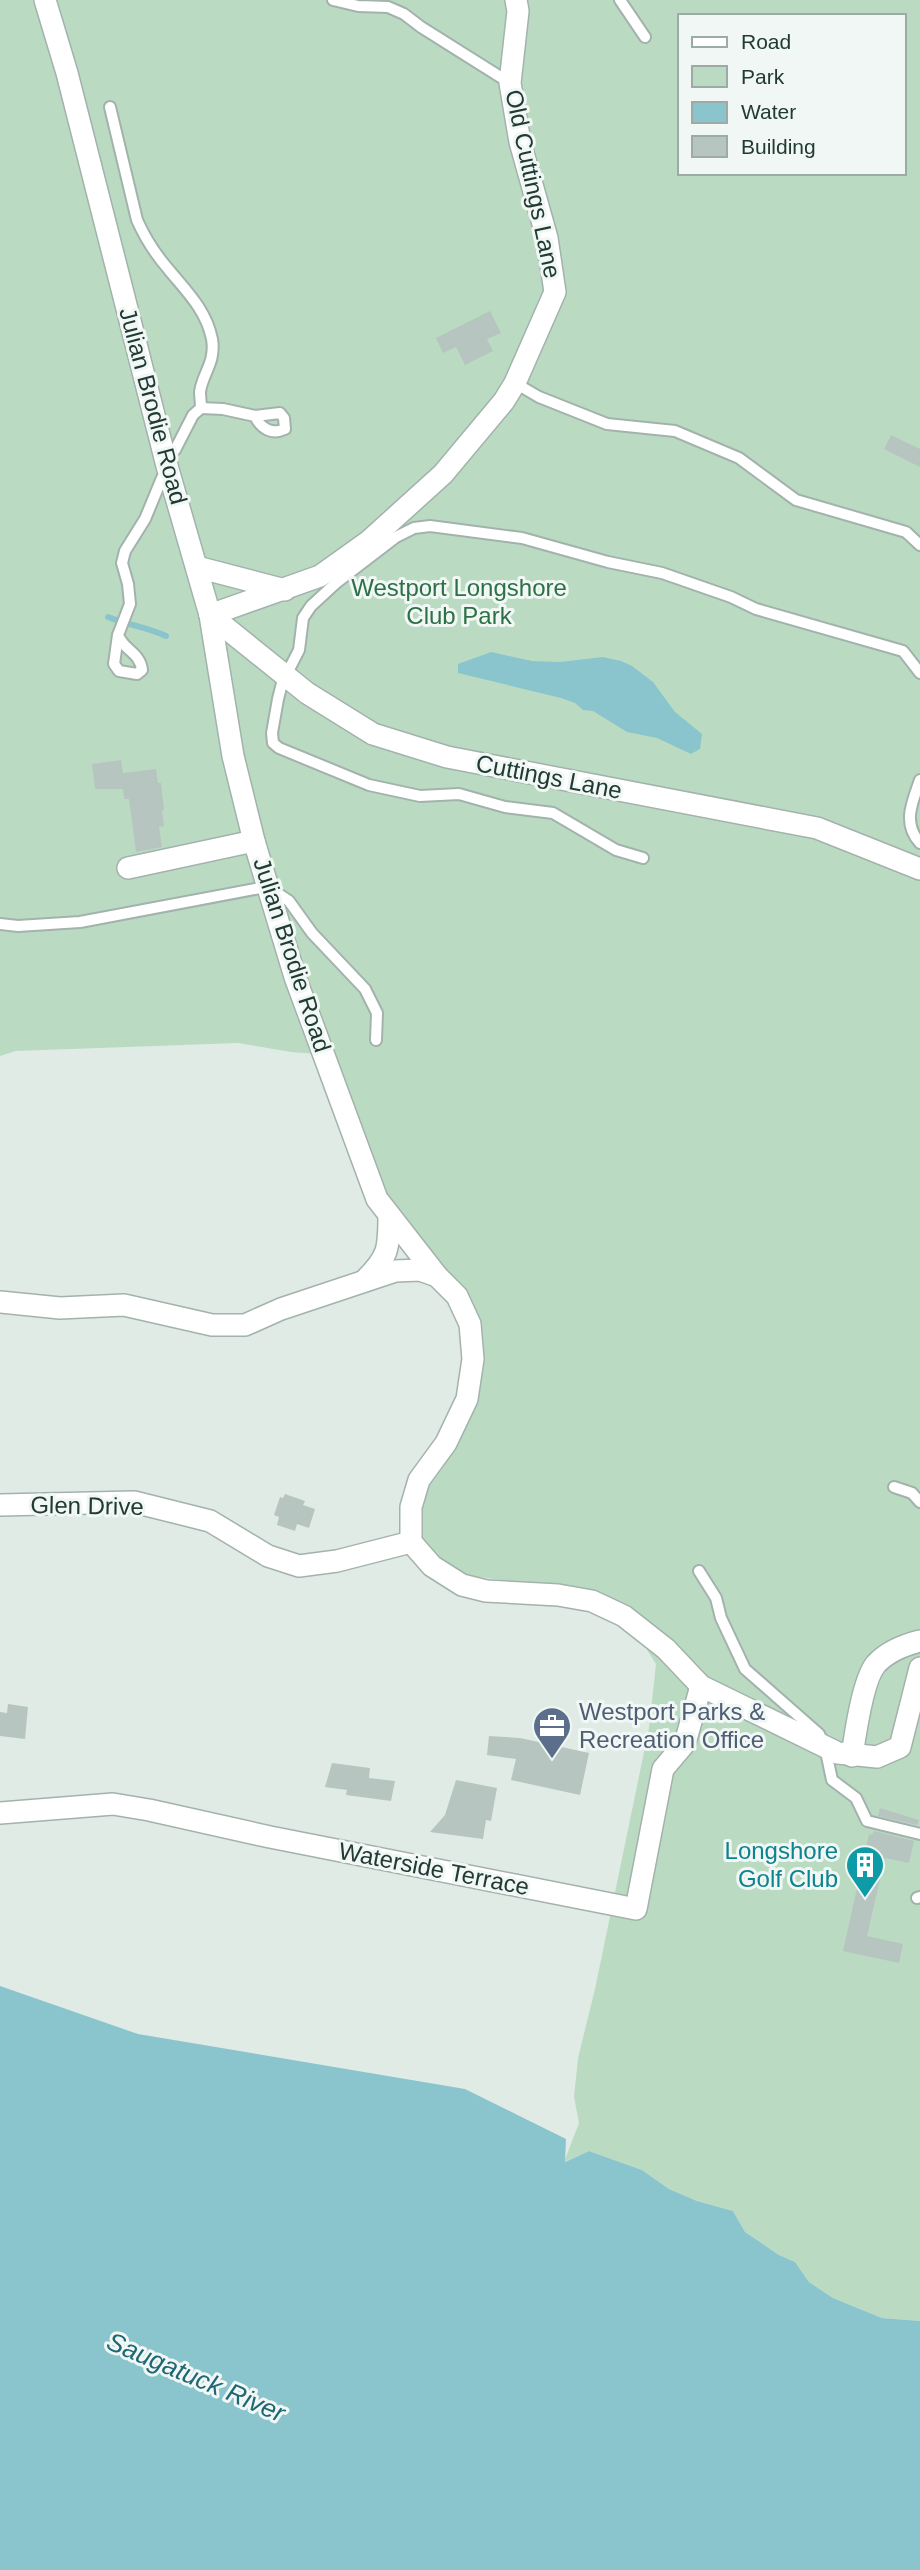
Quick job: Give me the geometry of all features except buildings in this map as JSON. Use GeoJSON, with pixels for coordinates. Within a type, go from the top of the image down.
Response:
{"type":"FeatureCollection","features":[{"type":"Feature","properties":{"kind":"street","name":"Julian Brodie Road"},"geometry":{"type":"LineString","coordinates":[[45,0],[67,73],[167,466],[210,615],[233,756],[254,841],[295,977],[377,1199],[457,1296],[470,1324],[473,1359],[467,1399],[446,1443],[419,1480],[411,1507],[411,1542]]}},
{"type":"Feature","properties":{"kind":"street","name":"Old Cuttings Lane"},"geometry":{"type":"LineString","coordinates":[[210,615],[320,576],[369,541],[443,474],[504,401],[515,383],[555,292],[547,239],[520,142],[510,83],[518,11],[516,0]]}},
{"type":"Feature","properties":{"kind":"street"},"geometry":{"type":"LineString","coordinates":[[197,567],[285,590]]}},
{"type":"Feature","properties":{"kind":"street","name":"Cuttings Lane"},"geometry":{"type":"LineString","coordinates":[[210,615],[307,693],[373,734],[447,757],[817,828],[920,869]]}},
{"type":"Feature","properties":{"kind":"street"},"geometry":{"type":"LineString","coordinates":[[128,868],[254,841]]}},
{"type":"Feature","properties":{"kind":"street"},"geometry":{"type":"LineString","coordinates":[[363,1282],[379,1266],[389,1246],[389,1215]]}},
{"type":"Feature","properties":{"kind":"street"},"geometry":{"type":"LineString","coordinates":[[0,1302],[61,1308],[124,1305],[212,1325],[245,1325],[281,1308],[394,1271],[420,1270],[438,1276]]}},
{"type":"Feature","properties":{"kind":"street","name":"Glen Drive"},"geometry":{"type":"LineString","coordinates":[[0,1505],[134,1502],[209,1521],[268,1556],[299,1566],[337,1561],[411,1542]]}},
{"type":"Feature","properties":{"kind":"street"},"geometry":{"type":"LineString","coordinates":[[411,1542],[432,1566],[462,1585],[486,1591],[558,1595],[592,1601],[624,1616],[666,1649],[701,1686],[825,1747],[852,1756],[877,1757],[900,1747],[920,1668]]}},
{"type":"Feature","properties":{"kind":"street"},"geometry":{"type":"LineString","coordinates":[[852,1756],[857,1725],[874,1666],[888,1654],[920,1640]]}},
{"type":"Feature","properties":{"kind":"street","name":"Waterside Terrace"},"geometry":{"type":"LineString","coordinates":[[0,1813],[113,1804],[636,1909],[663,1769],[685,1743],[701,1686]]}},
{"type":"Feature","properties":{"kind":"lane"},"geometry":{"type":"LineString","coordinates":[[333,0],[358,6],[388,8],[404,14],[510,83]]}},
{"type":"Feature","properties":{"kind":"lane"},"geometry":{"type":"LineString","coordinates":[[620,0],[645,37]]}},
{"type":"Feature","properties":{"kind":"lane"},"geometry":{"type":"LineString","coordinates":[[110,107],[137,220],[143,234],[169,270],[187,289],[205,318],[212,341],[208,372],[200,390],[201,408]]}},
{"type":"Feature","properties":{"kind":"lane"},"geometry":{"type":"LineString","coordinates":[[515,383],[539,397],[607,424],[675,431],[739,458],[796,500],[906,532],[920,545]]}},
{"type":"Feature","properties":{"kind":"lane"},"geometry":{"type":"LineString","coordinates":[[175,450],[193,415],[201,408],[223,409],[255,416]]}},
{"type":"Feature","properties":{"kind":"lane"},"geometry":{"type":"LineString","coordinates":[[118,635],[127,614],[130,593],[122,563],[125,551],[145,520],[162,478]]}},
{"type":"Feature","properties":{"kind":"lane"},"geometry":{"type":"LineString","coordinates":[[643,858],[615,850],[552,813],[506,807],[459,793],[420,796],[369,785],[279,748],[273,743],[272,733],[282,683],[299,650],[303,618],[311,606],[336,583],[396,537],[414,528],[430,526],[522,538],[608,562],[662,573],[731,597],[756,609],[902,651],[920,673]]}},
{"type":"Feature","properties":{"kind":"lane"},"geometry":{"type":"LineString","coordinates":[[920,780],[908,823],[913,836],[920,844]]}},
{"type":"Feature","properties":{"kind":"lane"},"geometry":{"type":"LineString","coordinates":[[0,924],[18,926],[80,922],[260,888],[289,901],[318,940],[365,989],[377,1013],[376,1040]]}},
{"type":"Feature","properties":{"kind":"lane"},"geometry":{"type":"LineString","coordinates":[[894,1487],[912,1493],[920,1502]]}},
{"type":"Feature","properties":{"kind":"lane"},"geometry":{"type":"LineString","coordinates":[[699,1571],[716,1598],[721,1618],[745,1670],[819,1734],[825,1747],[832,1780],[856,1798],[867,1821],[920,1834]]}},
{"type":"Feature","properties":{"kind":"green space","name":"Westport Longshore Club Park"},"geometry":{"type":"Polygon","coordinates":[[[0,0],[920,0],[920,2321],[882,2318],[833,2298],[809,2282],[795,2262],[779,2255],[745,2232],[733,2211],[697,2201],[669,2189],[642,2170],[589,2151],[564,2162],[579,2123],[574,2097],[578,2058],[595,1989],[649,1728],[656,1664],[626,1616],[572,1589],[471,1576],[441,1566],[419,1536],[417,1514],[426,1489],[458,1441],[484,1367],[483,1336],[388,1198],[331,1055],[291,1052],[238,1043],[16,1051],[0,1056],[0,0]]]}},
{"type":"Feature","properties":{"kind":"water"},"geometry":{"type":"Polygon","coordinates":[[[491,652],[532,661],[560,662],[603,657],[632,666],[653,682],[675,712],[702,734],[700,749],[691,754],[657,738],[627,732],[593,711],[583,710],[575,703],[561,698],[458,673],[458,664],[491,652]]]}},
{"type":"Feature","properties":{"kind":"water","name":"Saugatuck River"},"geometry":{"type":"Polygon","coordinates":[[[0,1986],[138,2034],[465,2089],[566,2139],[565,2162],[589,2151],[642,2170],[669,2189],[697,2201],[733,2211],[745,2232],[779,2255],[795,2262],[809,2282],[833,2298],[882,2318],[920,2321],[920,2570],[0,2570],[0,1986]]]}},
{"type":"Feature","properties":{"kind":"waterway"},"geometry":{"type":"LineString","coordinates":[[108,617],[166,636]]}},
{"type":"Feature","properties":{"kind":"place","name":"Westport Parks & Recreation Office"},"geometry":{"type":"Point","coordinates":[552,1760]}},
{"type":"Feature","properties":{"kind":"place","name":"Longshore Golf Club"},"geometry":{"type":"Point","coordinates":[865,1899]}}]}
